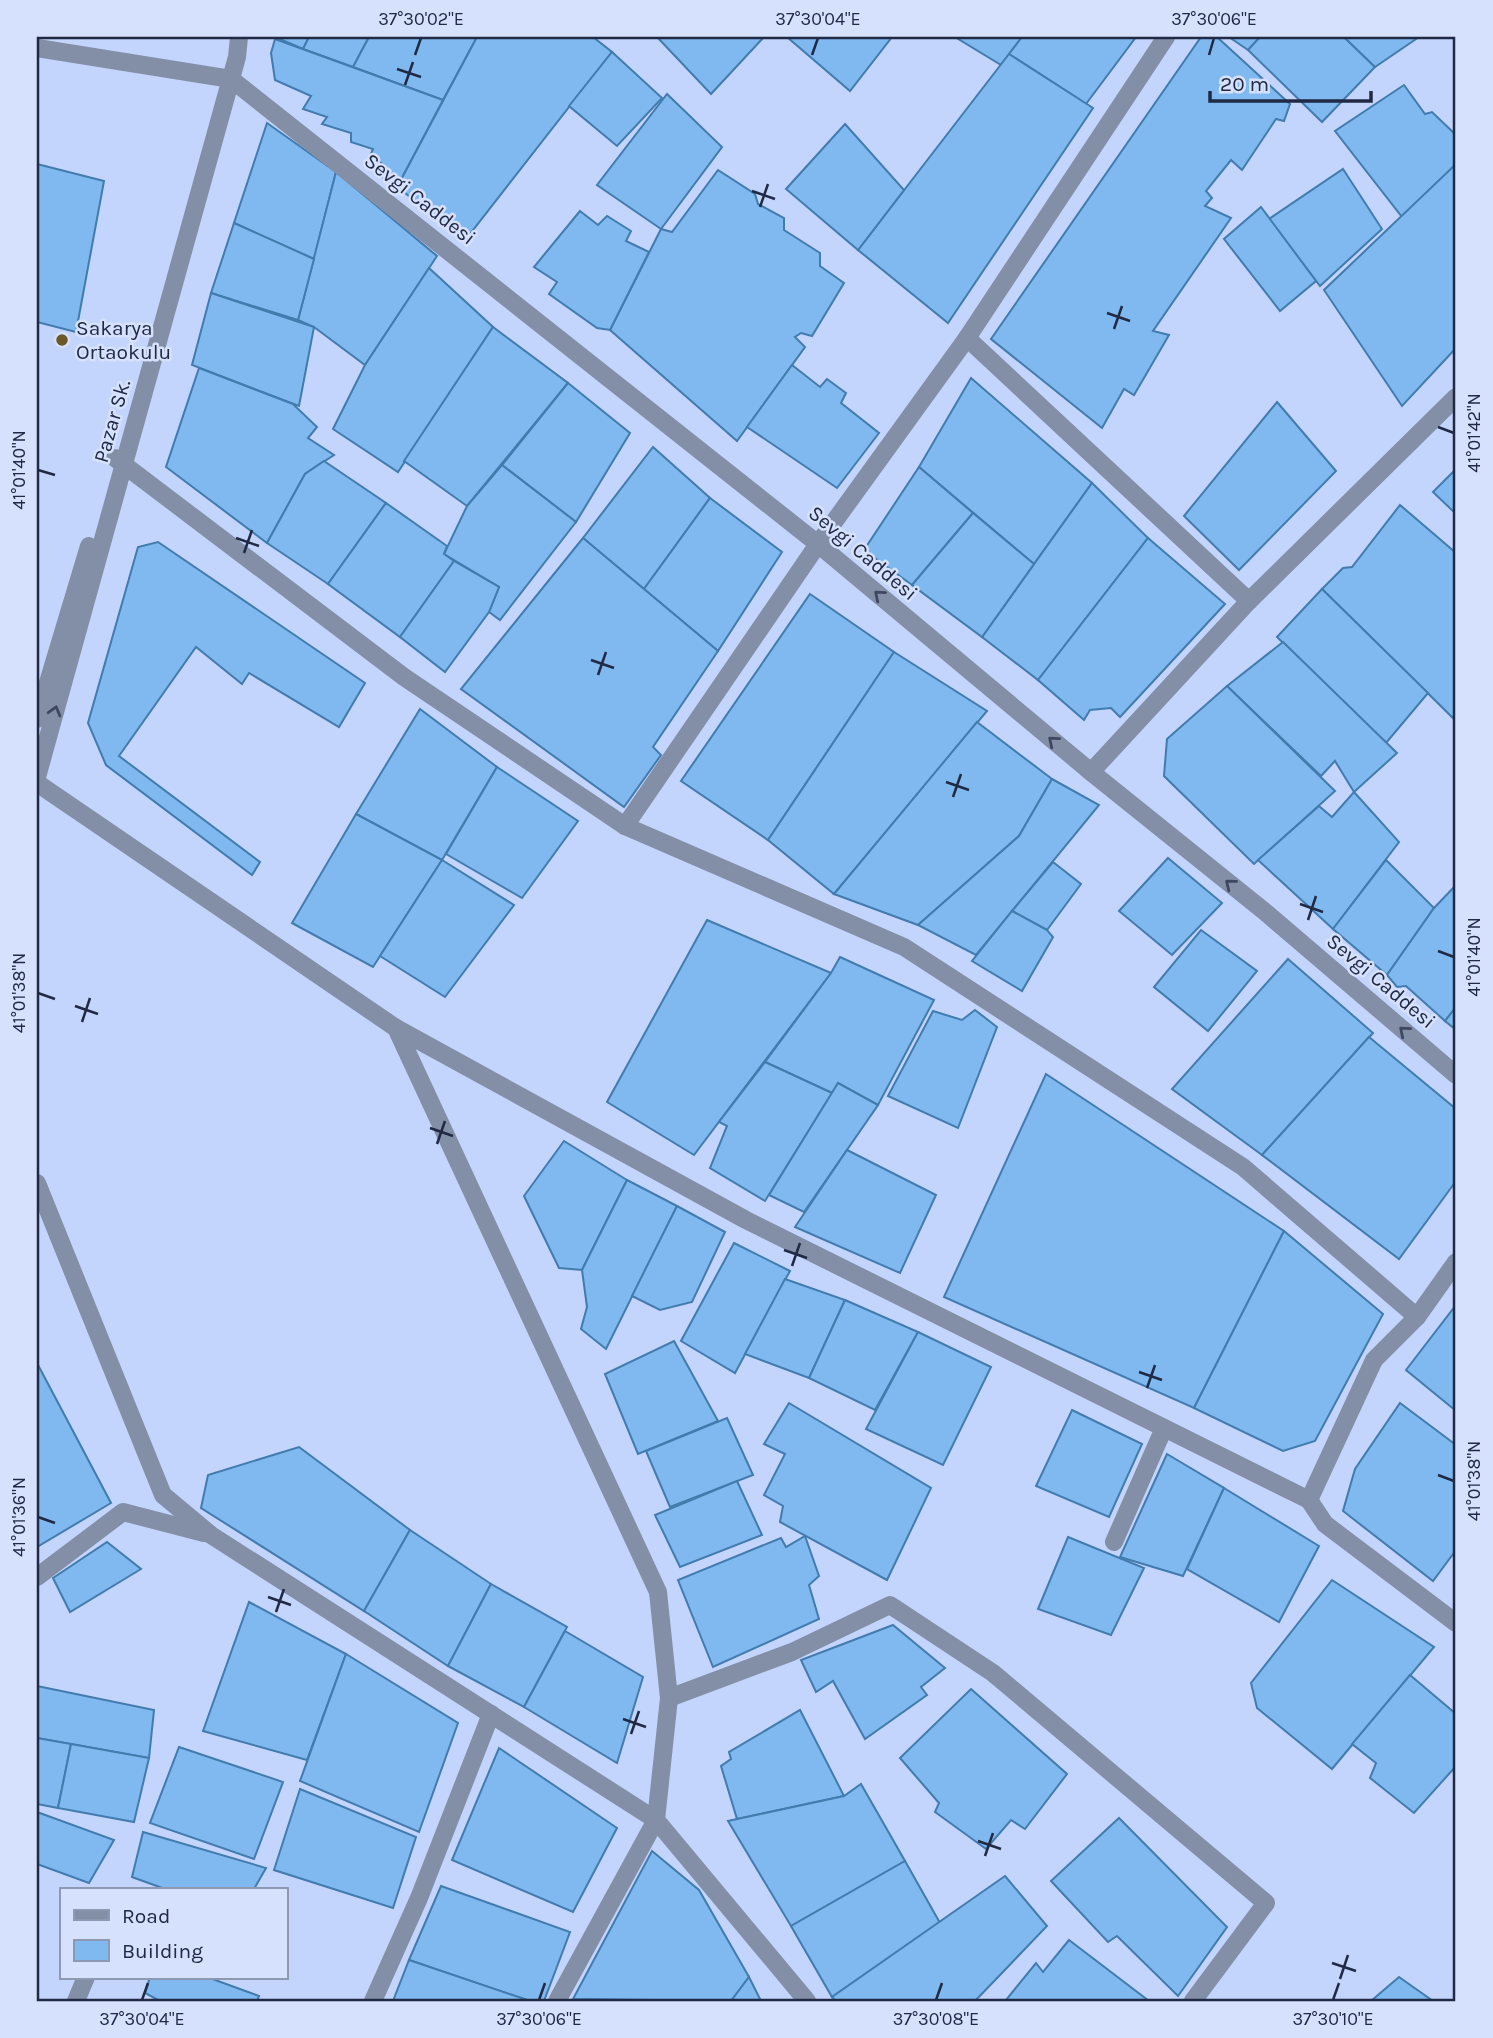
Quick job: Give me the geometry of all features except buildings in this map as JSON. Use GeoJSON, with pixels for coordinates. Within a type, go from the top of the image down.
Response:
{"type":"FeatureCollection","features":[{"type":"Feature","properties":{"kind":"street"},"geometry":{"type":"LineString","coordinates":[[37,48],[227,79],[230,37]]}},
{"type":"Feature","properties":{"kind":"street","name":"Pazar Sk."},"geometry":{"type":"LineString","coordinates":[[37,777],[119,462],[239,37]]}},
{"type":"Feature","properties":{"kind":"street"},"geometry":{"type":"LineString","coordinates":[[625,826],[818,544],[967,338],[1166,37]]}},
{"type":"Feature","properties":{"kind":"street","name":"Sevgi Caddesi"},"geometry":{"type":"LineString","coordinates":[[227,79],[818,544],[1091,772],[1264,911],[1456,1075]]}},
{"type":"Feature","properties":{"kind":"street"},"geometry":{"type":"LineString","coordinates":[[967,338],[1249,601]]}},
{"type":"Feature","properties":{"kind":"street"},"geometry":{"type":"LineString","coordinates":[[1091,772],[1249,601],[1456,397]]}},
{"type":"Feature","properties":{"kind":"street"},"geometry":{"type":"LineString","coordinates":[[37,719],[119,462],[404,677],[625,826],[904,947],[1242,1167],[1417,1317]]}},
{"type":"Feature","properties":{"kind":"street"},"geometry":{"type":"LineString","coordinates":[[37,783],[396,1028],[746,1220],[1309,1500],[1325,1524],[1456,1623]]}},
{"type":"Feature","properties":{"kind":"street"},"geometry":{"type":"LineString","coordinates":[[396,1028],[658,1592],[669,1698],[656,1820],[557,2001]]}},
{"type":"Feature","properties":{"kind":"street"},"geometry":{"type":"LineString","coordinates":[[37,1183],[163,1495],[211,1535],[656,1820],[807,2001]]}},
{"type":"Feature","properties":{"kind":"street"},"geometry":{"type":"LineString","coordinates":[[1309,1500],[1374,1360],[1417,1317],[1456,1262]]}},
{"type":"Feature","properties":{"kind":"street"},"geometry":{"type":"LineString","coordinates":[[1114,1542],[1164,1427]]}},
{"type":"Feature","properties":{"kind":"street"},"geometry":{"type":"LineString","coordinates":[[37,1577],[123,1512],[211,1535]]}},
{"type":"Feature","properties":{"kind":"street"},"geometry":{"type":"LineString","coordinates":[[669,1698],[792,1652],[890,1605],[993,1673],[1266,1903],[1193,2001]]}},
{"type":"Feature","properties":{"kind":"street"},"geometry":{"type":"LineString","coordinates":[[373,2001],[419,1898],[491,1714]]}},
{"type":"Feature","properties":{"kind":"street"},"geometry":{"type":"LineString","coordinates":[[76,2001],[85,1979]]}},
{"type":"Feature","properties":{"kind":"place","name":"Sakarya Ortaokulu"},"geometry":{"type":"Point","coordinates":[62,340]}}]}
